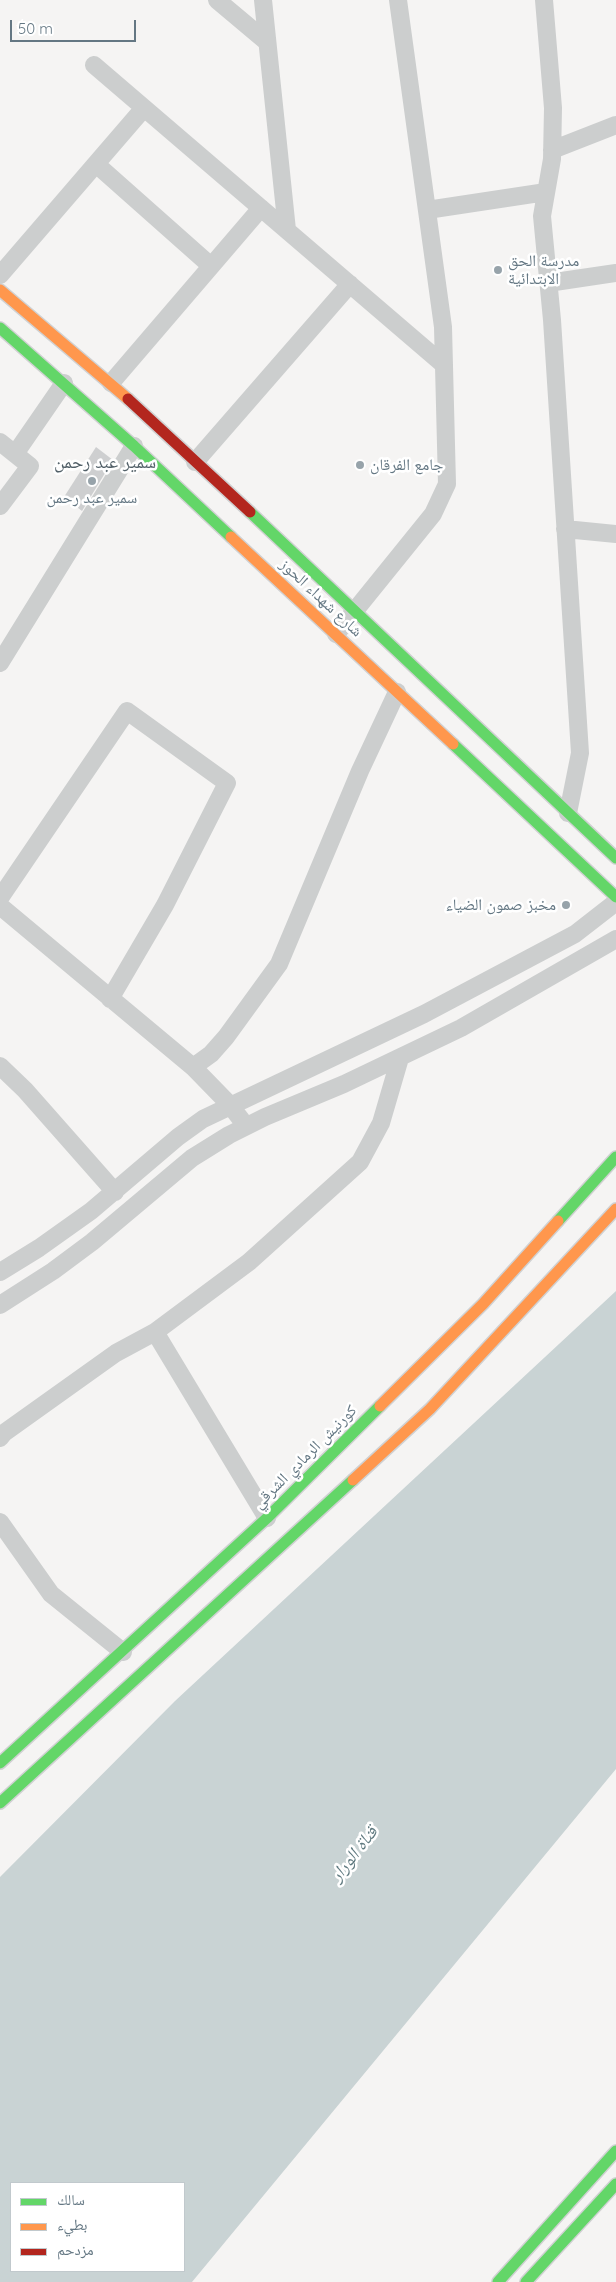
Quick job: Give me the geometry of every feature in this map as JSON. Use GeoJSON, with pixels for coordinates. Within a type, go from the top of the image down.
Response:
{"type":"FeatureCollection","features":[{"type":"Feature","properties":{"kind":"main road","name":"شارع شهداء الحوز"},"geometry":{"type":"LineString","coordinates":[[0,290],[111,383],[355,610],[616,858]]}},
{"type":"Feature","properties":{"kind":"main road","name":"شارع شهداء الحوز"},"geometry":{"type":"LineString","coordinates":[[0,328],[134,446],[616,897]]}},
{"type":"Feature","properties":{"kind":"main road","name":"كورنيش الرمادي الشرقي"},"geometry":{"type":"LineString","coordinates":[[0,1803],[26,1759],[123,1652],[267,1518],[483,1304],[616,1157]]}},
{"type":"Feature","properties":{"kind":"main road","name":"كورنيش الرمادي الشرقي"},"geometry":{"type":"LineString","coordinates":[[0,1763],[26,1759],[430,1409],[616,1209]]}},
{"type":"Feature","properties":{"kind":"main road"},"geometry":{"type":"LineString","coordinates":[[498,2282],[616,2152]]}},
{"type":"Feature","properties":{"kind":"main road"},"geometry":{"type":"LineString","coordinates":[[526,2282],[616,2184]]}},
{"type":"Feature","properties":{"kind":"street"},"geometry":{"type":"LineString","coordinates":[[217,0],[267,42]]}},
{"type":"Feature","properties":{"kind":"street"},"geometry":{"type":"LineString","coordinates":[[263,0],[287,230]]}},
{"type":"Feature","properties":{"kind":"street"},"geometry":{"type":"LineString","coordinates":[[336,634],[433,514],[447,484],[443,328],[398,0]]}},
{"type":"Feature","properties":{"kind":"street"},"geometry":{"type":"LineString","coordinates":[[544,0],[553,108],[552,150],[542,216],[580,753],[568,812]]}},
{"type":"Feature","properties":{"kind":"street"},"geometry":{"type":"LineString","coordinates":[[94,65],[444,365]]}},
{"type":"Feature","properties":{"kind":"street"},"geometry":{"type":"LineString","coordinates":[[0,275],[144,108]]}},
{"type":"Feature","properties":{"kind":"street"},"geometry":{"type":"LineString","coordinates":[[552,150],[616,125]]}},
{"type":"Feature","properties":{"kind":"street"},"geometry":{"type":"LineString","coordinates":[[96,164],[211,266]]}},
{"type":"Feature","properties":{"kind":"street"},"geometry":{"type":"LineString","coordinates":[[427,210],[546,192]]}},
{"type":"Feature","properties":{"kind":"street"},"geometry":{"type":"LineString","coordinates":[[111,383],[261,208]]}},
{"type":"Feature","properties":{"kind":"street"},"geometry":{"type":"LineString","coordinates":[[548,283],[616,273]]}},
{"type":"Feature","properties":{"kind":"street"},"geometry":{"type":"LineString","coordinates":[[195,462],[350,284]]}},
{"type":"Feature","properties":{"kind":"street"},"geometry":{"type":"LineString","coordinates":[[15,454],[64,384]]}},
{"type":"Feature","properties":{"kind":"street"},"geometry":{"type":"LineString","coordinates":[[0,442],[30,466],[0,506]]}},
{"type":"Feature","properties":{"kind":"street"},"geometry":{"type":"LineString","coordinates":[[0,663],[134,446]]}},
{"type":"Feature","properties":{"kind":"street"},"geometry":{"type":"LineString","coordinates":[[565,529],[616,534]]}},
{"type":"Feature","properties":{"kind":"street"},"geometry":{"type":"LineString","coordinates":[[193,1067],[223,1042],[279,964],[360,771],[397,692]]}},
{"type":"Feature","properties":{"kind":"street"},"geometry":{"type":"LineString","coordinates":[[110,998],[165,905],[227,783],[127,711],[2,909],[193,1067],[230,1105],[246,1126]]}},
{"type":"Feature","properties":{"kind":"street"},"geometry":{"type":"LineString","coordinates":[[0,1272],[67,1229],[115,1192],[190,1128],[230,1105],[424,1014],[574,934],[616,902]]}},
{"type":"Feature","properties":{"kind":"street"},"geometry":{"type":"LineString","coordinates":[[0,1305],[53,1271],[92,1242],[192,1158],[246,1126],[400,1058],[513,1000],[616,939]]}},
{"type":"Feature","properties":{"kind":"street"},"geometry":{"type":"LineString","coordinates":[[0,1438],[4,1433],[116,1354],[155,1332],[249,1262],[360,1162],[381,1123],[400,1058]]}},
{"type":"Feature","properties":{"kind":"street"},"geometry":{"type":"LineString","coordinates":[[1,1072],[115,1192]]}},
{"type":"Feature","properties":{"kind":"street"},"geometry":{"type":"LineString","coordinates":[[155,1332],[267,1518]]}},
{"type":"Feature","properties":{"kind":"street"},"geometry":{"type":"LineString","coordinates":[[0,1522],[51,1594],[123,1652]]}},
{"type":"Feature","properties":{"kind":"water","name":"قناة الورار"},"geometry":{"type":"Polygon","coordinates":[[[616,1291],[616,1769],[192,2282],[0,2282],[0,1877],[175,1701],[616,1291]]]}},
{"type":"Feature","properties":{"kind":"building","name":"سمير عبد رحمن"},"geometry":{"type":"Polygon","coordinates":[[[96,447],[113,460],[82,511],[64,497],[96,447]]]}},
{"type":"Feature","properties":{"kind":"traffic: fast"},"geometry":{"type":"LineString","coordinates":[[0,328],[134,446],[231,537]]}},
{"type":"Feature","properties":{"kind":"traffic: fast"},"geometry":{"type":"LineString","coordinates":[[250,512],[616,858]]}},
{"type":"Feature","properties":{"kind":"traffic: fast"},"geometry":{"type":"LineString","coordinates":[[453,744],[616,897]]}},
{"type":"Feature","properties":{"kind":"traffic: fast"},"geometry":{"type":"LineString","coordinates":[[558,1221],[616,1157]]}},
{"type":"Feature","properties":{"kind":"traffic: fast"},"geometry":{"type":"LineString","coordinates":[[0,1763],[267,1518],[380,1406]]}},
{"type":"Feature","properties":{"kind":"traffic: fast"},"geometry":{"type":"LineString","coordinates":[[0,1803],[353,1480]]}},
{"type":"Feature","properties":{"kind":"traffic: fast"},"geometry":{"type":"LineString","coordinates":[[498,2282],[616,2151]]}},
{"type":"Feature","properties":{"kind":"traffic: fast"},"geometry":{"type":"LineString","coordinates":[[526,2282],[616,2184]]}},
{"type":"Feature","properties":{"kind":"traffic: slow"},"geometry":{"type":"LineString","coordinates":[[0,290],[128,399]]}},
{"type":"Feature","properties":{"kind":"traffic: slow"},"geometry":{"type":"LineString","coordinates":[[231,537],[453,744]]}},
{"type":"Feature","properties":{"kind":"traffic: slow"},"geometry":{"type":"LineString","coordinates":[[353,1480],[430,1409],[616,1209]]}},
{"type":"Feature","properties":{"kind":"traffic: slow"},"geometry":{"type":"LineString","coordinates":[[380,1406],[483,1304],[558,1221]]}},
{"type":"Feature","properties":{"kind":"traffic: jam"},"geometry":{"type":"LineString","coordinates":[[128,399],[250,512]]}},
{"type":"Feature","properties":{"kind":"place","name":"مدرسة الحق الابتدائية"},"geometry":{"type":"Point","coordinates":[498,270]}},
{"type":"Feature","properties":{"kind":"place","name":"جامع الفرقان"},"geometry":{"type":"Point","coordinates":[360,465]}},
{"type":"Feature","properties":{"kind":"place","name":"سمير عبد رحمن"},"geometry":{"type":"Point","coordinates":[92,481]}},
{"type":"Feature","properties":{"kind":"place","name":"مخبز صمون الضياء"},"geometry":{"type":"Point","coordinates":[566,905]}},
{"type":"Feature","properties":{"kind":"district","name":"سمير عبد رحمن"},"geometry":{"type":"Point","coordinates":[105,463]}}]}
